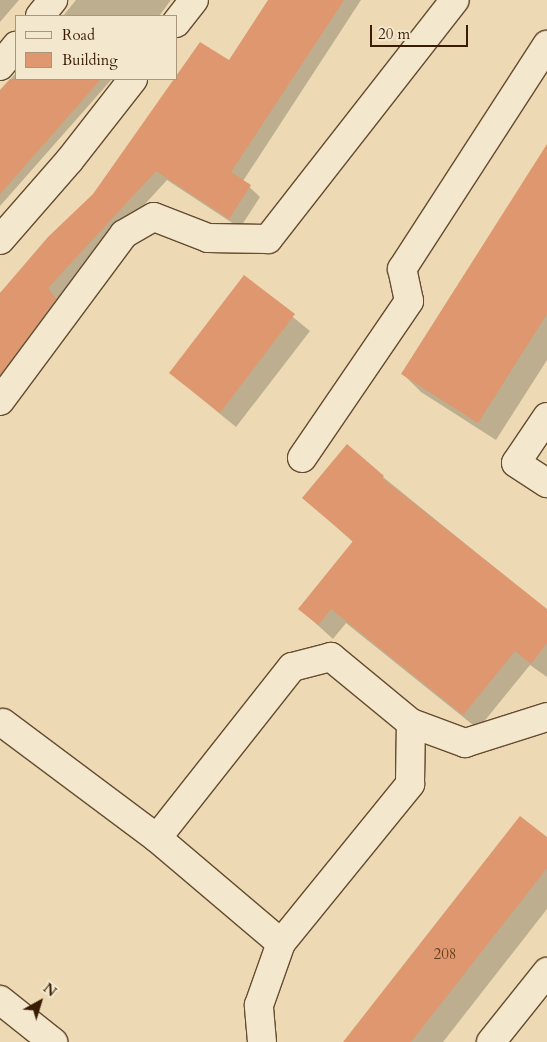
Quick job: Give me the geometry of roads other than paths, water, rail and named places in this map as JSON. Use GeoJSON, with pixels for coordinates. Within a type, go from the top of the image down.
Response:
{"type":"FeatureCollection","features":[{"type":"Feature","properties":{"kind":"lane"},"geometry":{"type":"LineString","coordinates":[[41,15],[53,0]]}},
{"type":"Feature","properties":{"kind":"lane"},"geometry":{"type":"LineString","coordinates":[[178,20],[194,0]]}},
{"type":"Feature","properties":{"kind":"lane"},"geometry":{"type":"LineString","coordinates":[[0,401],[124,234],[154,217],[208,238],[268,239],[455,0]]}},
{"type":"Feature","properties":{"kind":"lane"},"geometry":{"type":"LineString","coordinates":[[302,458],[409,301],[402,269],[547,44]]}},
{"type":"Feature","properties":{"kind":"lane"},"geometry":{"type":"LineString","coordinates":[[0,66],[15,47]]}},
{"type":"Feature","properties":{"kind":"lane"},"geometry":{"type":"LineString","coordinates":[[0,240],[69,161],[132,80]]}},
{"type":"Feature","properties":{"kind":"lane"},"geometry":{"type":"LineString","coordinates":[[547,417],[516,463],[547,483]]}},
{"type":"Feature","properties":{"kind":"lane"},"geometry":{"type":"LineString","coordinates":[[157,838],[292,667],[331,657],[412,723],[465,743],[547,717]]}},
{"type":"Feature","properties":{"kind":"lane"},"geometry":{"type":"LineString","coordinates":[[3,723],[157,838],[281,943]]}},
{"type":"Feature","properties":{"kind":"lane"},"geometry":{"type":"LineString","coordinates":[[262,1042],[259,1005],[281,943],[410,784],[412,723]]}},
{"type":"Feature","properties":{"kind":"lane"},"geometry":{"type":"LineString","coordinates":[[491,1042],[547,972]]}},
{"type":"Feature","properties":{"kind":"lane"},"geometry":{"type":"LineString","coordinates":[[0,1000],[54,1042]]}}]}
